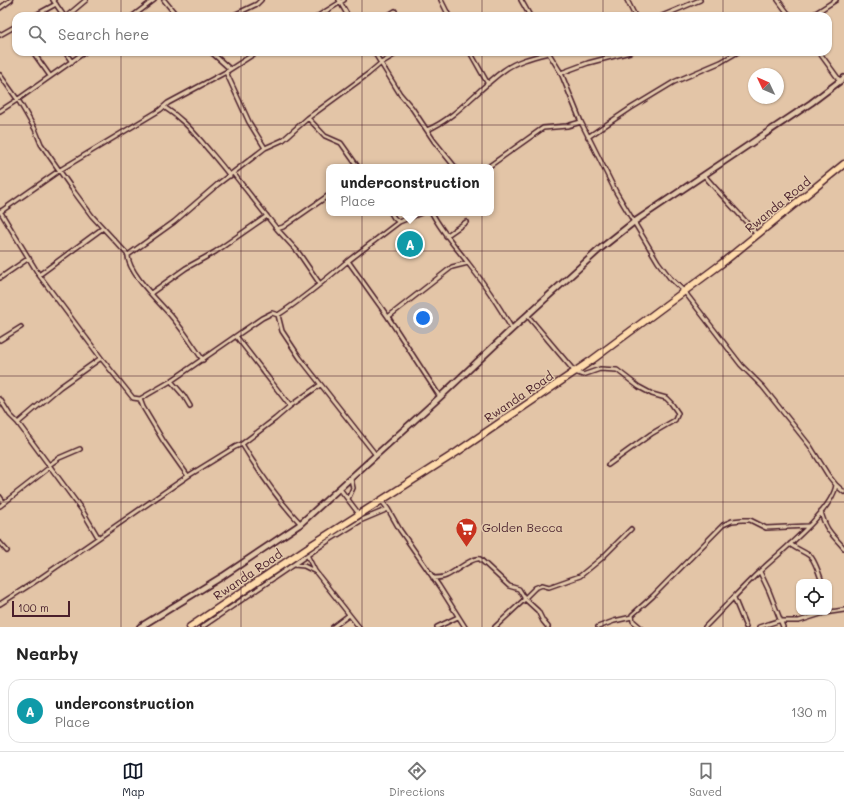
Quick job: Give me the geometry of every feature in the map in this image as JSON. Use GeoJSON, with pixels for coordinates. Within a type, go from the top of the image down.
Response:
{"type":"FeatureCollection","features":[{"type":"Feature","properties":{"kind":"highway","name":"Rwanda Road"},"geometry":{"type":"LineString","coordinates":[[190,627],[201,625],[359,514],[457,452],[636,329],[721,264],[844,164]]}},
{"type":"Feature","properties":{"kind":"street"},"geometry":{"type":"LineString","coordinates":[[0,8],[11,0]]}},
{"type":"Feature","properties":{"kind":"street"},"geometry":{"type":"LineString","coordinates":[[53,0],[61,12]]}},
{"type":"Feature","properties":{"kind":"street"},"geometry":{"type":"LineString","coordinates":[[72,12],[86,0]]}},
{"type":"Feature","properties":{"kind":"street"},"geometry":{"type":"LineString","coordinates":[[138,12],[154,0]]}},
{"type":"Feature","properties":{"kind":"street"},"geometry":{"type":"LineString","coordinates":[[164,0],[174,12]]}},
{"type":"Feature","properties":{"kind":"street"},"geometry":{"type":"LineString","coordinates":[[240,12],[262,0]]}},
{"type":"Feature","properties":{"kind":"street"},"geometry":{"type":"LineString","coordinates":[[324,12],[344,0]]}},
{"type":"Feature","properties":{"kind":"street"},"geometry":{"type":"LineString","coordinates":[[441,0],[448,12]]}},
{"type":"Feature","properties":{"kind":"street"},"geometry":{"type":"LineString","coordinates":[[521,0],[528,12]]}},
{"type":"Feature","properties":{"kind":"street"},"geometry":{"type":"LineString","coordinates":[[627,0],[633,12]]}},
{"type":"Feature","properties":{"kind":"street"},"geometry":{"type":"LineString","coordinates":[[672,12],[700,0]]}},
{"type":"Feature","properties":{"kind":"street"},"geometry":{"type":"LineString","coordinates":[[778,0],[787,12]]}},
{"type":"Feature","properties":{"kind":"street"},"geometry":{"type":"LineString","coordinates":[[817,12],[836,0]]}},
{"type":"Feature","properties":{"kind":"street"},"geometry":{"type":"LineString","coordinates":[[340,1],[346,12]]}},
{"type":"Feature","properties":{"kind":"street"},"geometry":{"type":"LineString","coordinates":[[41,12],[56,4]]}},
{"type":"Feature","properties":{"kind":"street"},"geometry":{"type":"LineString","coordinates":[[0,35],[12,28]]}},
{"type":"Feature","properties":{"kind":"street"},"geometry":{"type":"LineString","coordinates":[[36,56],[50,76]]}},
{"type":"Feature","properties":{"kind":"street"},"geometry":{"type":"LineString","coordinates":[[68,56],[72,62]]}},
{"type":"Feature","properties":{"kind":"street"},"geometry":{"type":"LineString","coordinates":[[0,111],[80,56]]}},
{"type":"Feature","properties":{"kind":"street"},"geometry":{"type":"LineString","coordinates":[[215,56],[228,70],[249,122],[265,148]]}},
{"type":"Feature","properties":{"kind":"street"},"geometry":{"type":"LineString","coordinates":[[251,56],[173,100],[164,107],[60,170],[0,212],[39,275],[133,398],[140,399],[172,381],[266,316],[272,313],[278,315]]}},
{"type":"Feature","properties":{"kind":"street"},"geometry":{"type":"LineString","coordinates":[[377,56],[400,94],[453,164]]}},
{"type":"Feature","properties":{"kind":"street"},"geometry":{"type":"LineString","coordinates":[[128,255],[174,222],[218,184],[265,148],[283,140],[308,118],[392,56]]}},
{"type":"Feature","properties":{"kind":"street"},"geometry":{"type":"LineString","coordinates":[[472,56],[488,84]]}},
{"type":"Feature","properties":{"kind":"street"},"geometry":{"type":"LineString","coordinates":[[427,130],[437,126],[513,64],[537,56]]}},
{"type":"Feature","properties":{"kind":"street"},"geometry":{"type":"LineString","coordinates":[[551,56],[561,73],[588,137],[616,192],[658,262],[670,278],[684,291],[741,365],[763,387],[799,432],[836,485],[844,492]]}},
{"type":"Feature","properties":{"kind":"street"},"geometry":{"type":"LineString","coordinates":[[561,73],[588,63],[615,56]]}},
{"type":"Feature","properties":{"kind":"street"},"geometry":{"type":"LineString","coordinates":[[588,137],[634,106],[674,82],[721,62],[731,56]]}},
{"type":"Feature","properties":{"kind":"street"},"geometry":{"type":"LineString","coordinates":[[140,627],[223,576],[301,524],[527,315],[602,248],[634,222],[811,103],[842,80],[823,56]]}},
{"type":"Feature","properties":{"kind":"street"},"geometry":{"type":"LineString","coordinates":[[0,75],[35,129],[42,144],[88,210],[128,255],[128,261],[135,273],[181,328],[203,360]]}},
{"type":"Feature","properties":{"kind":"street"},"geometry":{"type":"LineString","coordinates":[[164,107],[177,115],[193,131],[298,252],[320,284]]}},
{"type":"Feature","properties":{"kind":"street"},"geometry":{"type":"LineString","coordinates":[[308,118],[325,136],[341,143],[356,164]]}},
{"type":"Feature","properties":{"kind":"street"},"geometry":{"type":"LineString","coordinates":[[492,164],[543,128],[562,127],[581,122]]}},
{"type":"Feature","properties":{"kind":"street"},"geometry":{"type":"LineString","coordinates":[[704,175],[746,220],[757,235]]}},
{"type":"Feature","properties":{"kind":"street"},"geometry":{"type":"LineString","coordinates":[[277,229],[283,227],[326,198]]}},
{"type":"Feature","properties":{"kind":"street"},"geometry":{"type":"LineString","coordinates":[[151,293],[186,268],[215,252],[267,216]]}},
{"type":"Feature","properties":{"kind":"street"},"geometry":{"type":"LineString","coordinates":[[393,216],[399,222]]}},
{"type":"Feature","properties":{"kind":"street"},"geometry":{"type":"LineString","coordinates":[[278,315],[306,297],[348,261],[399,222],[414,216]]}},
{"type":"Feature","properties":{"kind":"street"},"geometry":{"type":"LineString","coordinates":[[434,216],[446,236],[468,263],[501,310],[512,329]]}},
{"type":"Feature","properties":{"kind":"street"},"geometry":{"type":"LineString","coordinates":[[446,236],[466,222]]}},
{"type":"Feature","properties":{"kind":"street"},"geometry":{"type":"LineString","coordinates":[[39,275],[103,228]]}},
{"type":"Feature","properties":{"kind":"street"},"geometry":{"type":"LineString","coordinates":[[0,278],[29,258]]}},
{"type":"Feature","properties":{"kind":"street"},"geometry":{"type":"LineString","coordinates":[[348,261],[388,317],[440,397]]}},
{"type":"Feature","properties":{"kind":"street"},"geometry":{"type":"LineString","coordinates":[[388,317],[452,267],[468,263]]}},
{"type":"Feature","properties":{"kind":"street"},"geometry":{"type":"LineString","coordinates":[[278,315],[282,331],[290,344],[320,385],[376,455]]}},
{"type":"Feature","properties":{"kind":"street"},"geometry":{"type":"LineString","coordinates":[[527,315],[575,372],[583,375],[600,369],[617,370],[639,387],[652,394],[666,398],[678,413],[675,420],[651,434],[608,464]]}},
{"type":"Feature","properties":{"kind":"street"},"geometry":{"type":"LineString","coordinates":[[0,340],[21,327]]}},
{"type":"Feature","properties":{"kind":"street"},"geometry":{"type":"LineString","coordinates":[[236,336],[290,406]]}},
{"type":"Feature","properties":{"kind":"street"},"geometry":{"type":"LineString","coordinates":[[18,423],[60,387],[101,358]]}},
{"type":"Feature","properties":{"kind":"street"},"geometry":{"type":"LineString","coordinates":[[172,381],[190,406]]}},
{"type":"Feature","properties":{"kind":"street"},"geometry":{"type":"LineString","coordinates":[[0,604],[39,579],[188,476],[235,446],[242,444],[290,406],[320,385]]}},
{"type":"Feature","properties":{"kind":"street"},"geometry":{"type":"LineString","coordinates":[[0,399],[10,415],[18,423],[82,510],[98,537]]}},
{"type":"Feature","properties":{"kind":"street"},"geometry":{"type":"LineString","coordinates":[[140,399],[164,442],[188,476]]}},
{"type":"Feature","properties":{"kind":"street"},"geometry":{"type":"LineString","coordinates":[[242,444],[264,478],[284,505],[301,524]]}},
{"type":"Feature","properties":{"kind":"street"},"geometry":{"type":"LineString","coordinates":[[0,506],[59,458],[80,449]]}},
{"type":"Feature","properties":{"kind":"street"},"geometry":{"type":"LineString","coordinates":[[348,499],[353,488],[351,479]]}},
{"type":"Feature","properties":{"kind":"street"},"geometry":{"type":"LineString","coordinates":[[705,627],[821,512],[832,498],[836,485]]}},
{"type":"Feature","properties":{"kind":"street"},"geometry":{"type":"LineString","coordinates":[[340,489],[359,514]]}},
{"type":"Feature","properties":{"kind":"street"},"geometry":{"type":"LineString","coordinates":[[0,498],[4,503]]}},
{"type":"Feature","properties":{"kind":"street"},"geometry":{"type":"LineString","coordinates":[[381,500],[465,627]]}},
{"type":"Feature","properties":{"kind":"street"},"geometry":{"type":"LineString","coordinates":[[201,625],[357,523],[388,509]]}},
{"type":"Feature","properties":{"kind":"street"},"geometry":{"type":"LineString","coordinates":[[821,512],[824,525],[829,533],[844,548]]}},
{"type":"Feature","properties":{"kind":"street"},"geometry":{"type":"LineString","coordinates":[[632,618],[635,611],[653,596],[723,525],[732,521],[750,520],[766,528],[808,526]]}},
{"type":"Feature","properties":{"kind":"street"},"geometry":{"type":"LineString","coordinates":[[495,627],[535,588],[542,585],[549,587],[580,576],[602,558],[631,529]]}},
{"type":"Feature","properties":{"kind":"street"},"geometry":{"type":"LineString","coordinates":[[0,543],[7,551]]}},
{"type":"Feature","properties":{"kind":"street"},"geometry":{"type":"LineString","coordinates":[[790,544],[813,559],[821,579]]}},
{"type":"Feature","properties":{"kind":"street"},"geometry":{"type":"LineString","coordinates":[[307,555],[316,572],[359,627]]}},
{"type":"Feature","properties":{"kind":"street"},"geometry":{"type":"LineString","coordinates":[[433,578],[444,577],[477,558],[509,586],[519,590],[524,599],[538,611],[548,627]]}},
{"type":"Feature","properties":{"kind":"street"},"geometry":{"type":"LineString","coordinates":[[294,565],[304,566],[316,572]]}},
{"type":"Feature","properties":{"kind":"street"},"geometry":{"type":"LineString","coordinates":[[760,572],[783,627]]}},
{"type":"Feature","properties":{"kind":"street"},"geometry":{"type":"LineString","coordinates":[[734,598],[746,627]]}},
{"type":"Feature","properties":{"kind":"street"},"geometry":{"type":"LineString","coordinates":[[832,612],[844,610]]}},
{"type":"Feature","properties":{"kind":"street"},"geometry":{"type":"LineString","coordinates":[[333,627],[349,615]]}},
{"type":"Feature","properties":{"kind":"street"},"geometry":{"type":"LineString","coordinates":[[759,627],[781,621],[799,621],[819,615]]}},
{"type":"Feature","properties":{"kind":"street"},"geometry":{"type":"LineString","coordinates":[[437,627],[458,616]]}},
{"type":"Feature","properties":{"kind":"street"},"geometry":{"type":"LineString","coordinates":[[598,627],[614,620],[632,618]]}},
{"type":"Feature","properties":{"kind":"street"},"geometry":{"type":"LineString","coordinates":[[632,618],[633,621],[640,627]]}},
{"type":"Feature","properties":{"kind":"place","name":"underconstruction"},"geometry":{"type":"Point","coordinates":[410,244]}},
{"type":"Feature","properties":{"kind":"place","name":"Golden Becca"},"geometry":{"type":"Point","coordinates":[466,548]}}]}
